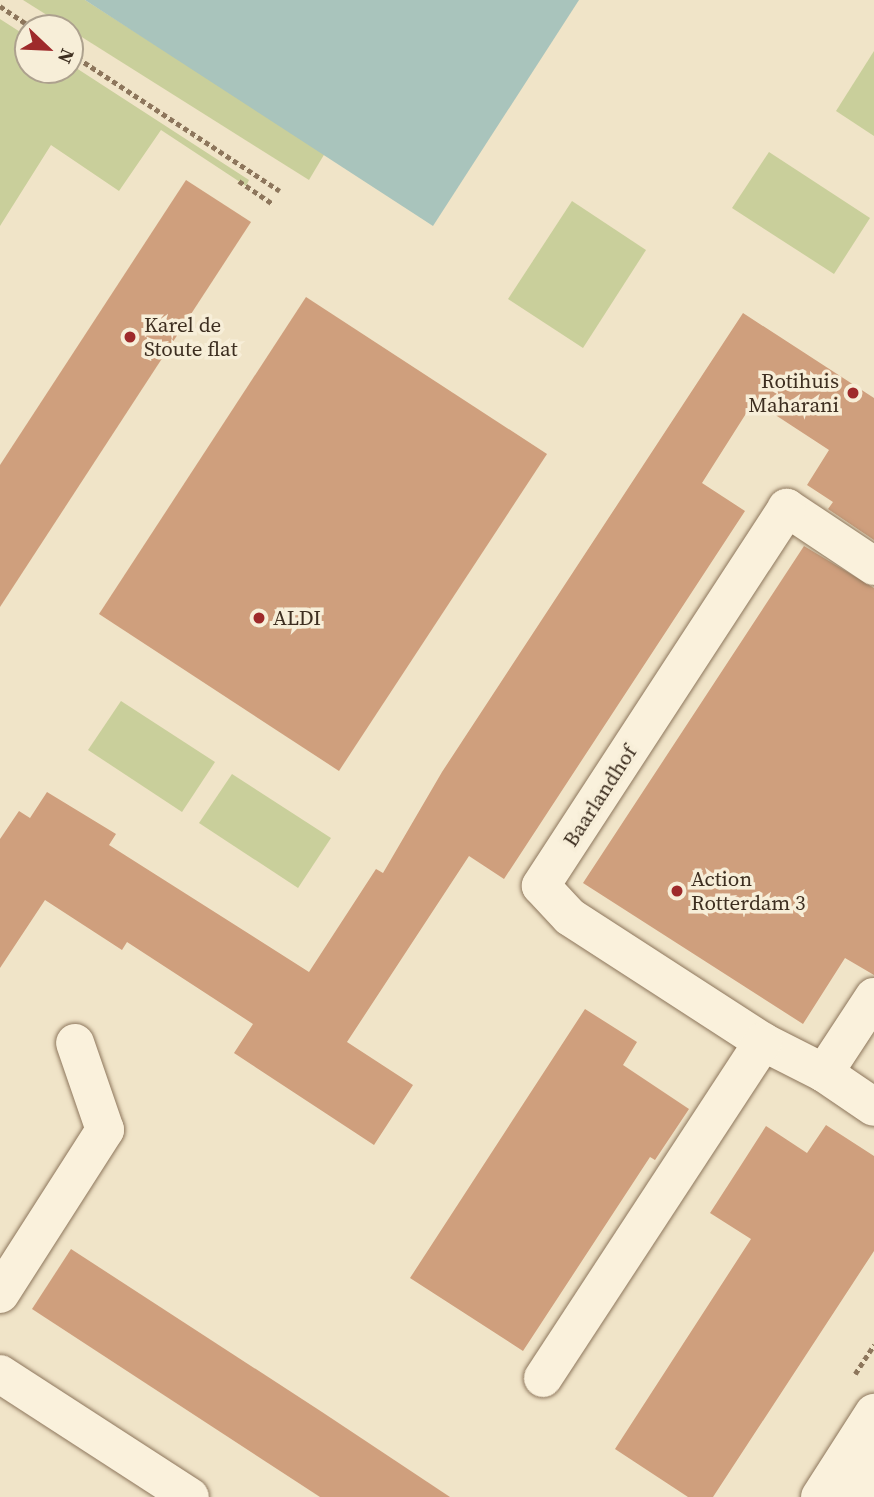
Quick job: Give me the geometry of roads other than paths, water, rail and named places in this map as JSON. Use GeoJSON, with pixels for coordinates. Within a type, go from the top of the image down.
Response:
{"type":"FeatureCollection","features":[{"type":"Feature","properties":{"kind":"street","name":"Baarlandhof"},"geometry":{"type":"LineString","coordinates":[[874,566],[786,508],[541,886],[570,917],[763,1042],[824,1073],[874,1107]]}},
{"type":"Feature","properties":{"kind":"street"},"geometry":{"type":"LineString","coordinates":[[824,1073],[874,997]]}},
{"type":"Feature","properties":{"kind":"street"},"geometry":{"type":"LineString","coordinates":[[543,1378],[763,1042]]}},
{"type":"Feature","properties":{"kind":"street"},"geometry":{"type":"LineString","coordinates":[[0,1294],[105,1130],[75,1043]]}},
{"type":"Feature","properties":{"kind":"street"},"geometry":{"type":"LineString","coordinates":[[0,1374],[190,1497]]}},
{"type":"Feature","properties":{"kind":"street"},"geometry":{"type":"LineString","coordinates":[[820,1497],[874,1413]]}},
{"type":"Feature","properties":{"kind":"street"},"geometry":{"type":"LineString","coordinates":[[854,1497],[874,1465]]}},
{"type":"Feature","properties":{"kind":"water"},"geometry":{"type":"Polygon","coordinates":[[[85,0],[579,0],[433,226],[85,0]]]}},
{"type":"Feature","properties":{"kind":"place","name":"Karel de Stoute flat"},"geometry":{"type":"Point","coordinates":[130,337]}},
{"type":"Feature","properties":{"kind":"place","name":"Rotihuis Maharani"},"geometry":{"type":"Point","coordinates":[853,393]}},
{"type":"Feature","properties":{"kind":"place","name":"ALDI"},"geometry":{"type":"Point","coordinates":[259,618]}},
{"type":"Feature","properties":{"kind":"place","name":"Action Rotterdam 3"},"geometry":{"type":"Point","coordinates":[677,891]}}]}
